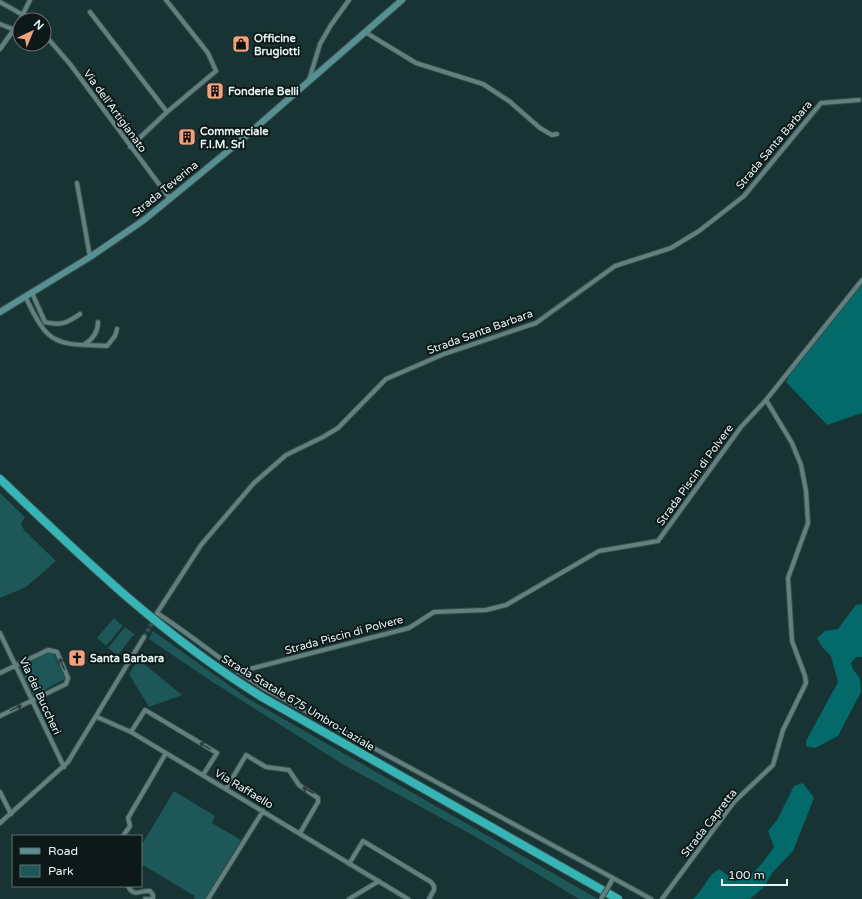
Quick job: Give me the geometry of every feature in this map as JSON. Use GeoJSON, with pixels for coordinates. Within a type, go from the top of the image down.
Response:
{"type":"FeatureCollection","features":[{"type":"Feature","properties":{"kind":"highway","name":"Strada Statale 675 Umbro-Laziale"},"geometry":{"type":"LineString","coordinates":[[0,479],[121,593],[173,636],[217,668],[262,697],[618,899]]}},
{"type":"Feature","properties":{"kind":"highway","name":"Strada Statale 675 Umbro-Laziale"},"geometry":{"type":"LineString","coordinates":[[0,486],[117,597],[168,639],[214,672],[259,701],[608,899]]}},
{"type":"Feature","properties":{"kind":"main road","name":"Strada Teverina"},"geometry":{"type":"LineString","coordinates":[[0,312],[125,234],[170,200],[402,0]]}},
{"type":"Feature","properties":{"kind":"street"},"geometry":{"type":"LineString","coordinates":[[24,12],[30,0]]}},
{"type":"Feature","properties":{"kind":"street"},"geometry":{"type":"LineString","coordinates":[[130,147],[167,112],[216,71],[208,53],[166,0]]}},
{"type":"Feature","properties":{"kind":"street"},"geometry":{"type":"LineString","coordinates":[[309,80],[320,44],[331,25],[349,0]]}},
{"type":"Feature","properties":{"kind":"street"},"geometry":{"type":"LineString","coordinates":[[0,2],[18,12]]}},
{"type":"Feature","properties":{"kind":"street"},"geometry":{"type":"LineString","coordinates":[[90,12],[167,112]]}},
{"type":"Feature","properties":{"kind":"street"},"geometry":{"type":"LineString","coordinates":[[0,24],[12,29]]}},
{"type":"Feature","properties":{"kind":"street"},"geometry":{"type":"LineString","coordinates":[[364,32],[416,63],[484,84],[509,101],[545,131],[552,135],[557,134]]}},
{"type":"Feature","properties":{"kind":"street"},"geometry":{"type":"LineString","coordinates":[[0,49],[12,34]]}},
{"type":"Feature","properties":{"kind":"street","name":"Via dell'Artigianato"},"geometry":{"type":"LineString","coordinates":[[52,43],[70,64],[170,200]]}},
{"type":"Feature","properties":{"kind":"street","name":"Strada Santa Barbara"},"geometry":{"type":"LineString","coordinates":[[238,672],[183,629],[157,613],[201,545],[254,483],[286,455],[324,437],[338,428],[386,379],[444,354],[536,323],[615,266],[671,248],[699,231],[744,196],[821,103],[859,100]]}},
{"type":"Feature","properties":{"kind":"street"},"geometry":{"type":"LineString","coordinates":[[77,183],[90,257]]}},
{"type":"Feature","properties":{"kind":"street","name":"Strada Piscin di Polvere"},"geometry":{"type":"LineString","coordinates":[[238,672],[409,628],[434,612],[486,610],[506,604],[599,551],[658,540],[741,427],[766,400],[862,280]]}},
{"type":"Feature","properties":{"kind":"street"},"geometry":{"type":"LineString","coordinates":[[32,293],[46,322],[58,325],[71,321],[80,314]]}},
{"type":"Feature","properties":{"kind":"street"},"geometry":{"type":"LineString","coordinates":[[25,296],[47,333],[58,341],[70,344],[107,346],[115,336],[117,329]]}},
{"type":"Feature","properties":{"kind":"street"},"geometry":{"type":"LineString","coordinates":[[84,344],[92,339],[98,326],[98,322]]}},
{"type":"Feature","properties":{"kind":"street","name":"Strada Capretta"},"geometry":{"type":"LineString","coordinates":[[662,899],[734,802],[773,765],[783,730],[806,683],[805,676],[792,641],[788,578],[808,523],[806,492],[801,465],[792,443],[766,400]]}},
{"type":"Feature","properties":{"kind":"street","name":"Via dei Buccheri"},"geometry":{"type":"LineString","coordinates":[[0,633],[64,768]]}},
{"type":"Feature","properties":{"kind":"street"},"geometry":{"type":"LineString","coordinates":[[0,823],[64,768],[97,718],[144,637]]}},
{"type":"Feature","properties":{"kind":"street"},"geometry":{"type":"LineString","coordinates":[[0,673],[48,650],[57,652],[68,678],[66,684],[0,716]]}},
{"type":"Feature","properties":{"kind":"street"},"geometry":{"type":"LineString","coordinates":[[238,672],[265,689],[651,899]]}},
{"type":"Feature","properties":{"kind":"street"},"geometry":{"type":"LineString","coordinates":[[131,732],[145,710],[217,753],[203,775]]}},
{"type":"Feature","properties":{"kind":"street","name":"Via Raffaello"},"geometry":{"type":"LineString","coordinates":[[97,718],[131,732],[408,899]]}},
{"type":"Feature","properties":{"kind":"street"},"geometry":{"type":"LineString","coordinates":[[124,835],[130,826],[128,818],[166,753]]}},
{"type":"Feature","properties":{"kind":"street"},"geometry":{"type":"LineString","coordinates":[[226,789],[246,755],[266,767],[289,770],[299,785],[318,798],[318,802],[300,833]]}},
{"type":"Feature","properties":{"kind":"street"},"geometry":{"type":"LineString","coordinates":[[0,792],[11,814]]}},
{"type":"Feature","properties":{"kind":"street"},"geometry":{"type":"LineString","coordinates":[[208,899],[263,811]]}},
{"type":"Feature","properties":{"kind":"street"},"geometry":{"type":"LineString","coordinates":[[349,864],[363,841],[430,882],[434,886],[434,890],[429,899]]}},
{"type":"Feature","properties":{"kind":"street"},"geometry":{"type":"LineString","coordinates":[[601,899],[613,878]]}},
{"type":"Feature","properties":{"kind":"street"},"geometry":{"type":"LineString","coordinates":[[349,899],[379,881]]}},
{"type":"Feature","properties":{"kind":"street"},"geometry":{"type":"LineString","coordinates":[[129,887],[133,893],[150,891],[153,895],[152,899],[145,899]]}},
{"type":"Feature","properties":{"kind":"green space"},"geometry":{"type":"Polygon","coordinates":[[[0,493],[25,517],[21,524],[24,530],[56,561],[26,587],[0,598],[0,493]]]}},
{"type":"Feature","properties":{"kind":"green space"},"geometry":{"type":"Polygon","coordinates":[[[114,618],[123,626],[106,646],[97,638],[114,618]]]}},
{"type":"Feature","properties":{"kind":"green space"},"geometry":{"type":"Polygon","coordinates":[[[125,627],[134,634],[118,655],[108,648],[125,627]]]}},
{"type":"Feature","properties":{"kind":"green space"},"geometry":{"type":"Polygon","coordinates":[[[153,631],[247,698],[598,899],[579,899],[476,837],[344,765],[211,681],[149,639],[153,631]]]}},
{"type":"Feature","properties":{"kind":"green space"},"geometry":{"type":"Polygon","coordinates":[[[49,652],[54,654],[65,679],[33,696],[19,667],[49,652]]]}},
{"type":"Feature","properties":{"kind":"green space"},"geometry":{"type":"Polygon","coordinates":[[[138,659],[182,695],[149,707],[129,674],[138,659]]]}},
{"type":"Feature","properties":{"kind":"green space"},"geometry":{"type":"Polygon","coordinates":[[[174,791],[215,816],[212,823],[241,840],[205,899],[194,899],[195,896],[142,865],[142,844],[174,791]]]}},
{"type":"Feature","properties":{"kind":"shaded area"},"geometry":{"type":"Polygon","coordinates":[[[862,283],[862,413],[827,425],[786,382],[790,373],[862,283]]]}},
{"type":"Feature","properties":{"kind":"shaded area"},"geometry":{"type":"Polygon","coordinates":[[[862,604],[862,657],[856,657],[851,663],[860,679],[861,692],[838,736],[815,748],[806,746],[806,741],[838,682],[831,656],[822,647],[817,638],[825,631],[838,629],[856,605],[862,604]]]}},
{"type":"Feature","properties":{"kind":"shaded area"},"geometry":{"type":"Polygon","coordinates":[[[803,783],[814,798],[793,851],[773,872],[763,888],[750,899],[693,899],[711,875],[719,869],[735,881],[753,873],[758,868],[774,847],[768,831],[777,820],[794,786],[803,783]]]}},
{"type":"Feature","properties":{"kind":"tunnel"},"geometry":{"type":"LineString","coordinates":[[144,637],[155,618]]}},
{"type":"Feature","properties":{"kind":"place","name":"Officine Brugiotti"},"geometry":{"type":"Point","coordinates":[241,44]}},
{"type":"Feature","properties":{"kind":"place","name":"Fonderie Belli"},"geometry":{"type":"Point","coordinates":[215,91]}},
{"type":"Feature","properties":{"kind":"place","name":"Commerciale F.I.M. Srl"},"geometry":{"type":"Point","coordinates":[187,137]}},
{"type":"Feature","properties":{"kind":"place","name":"Santa Barbara"},"geometry":{"type":"Point","coordinates":[77,658]}}]}
